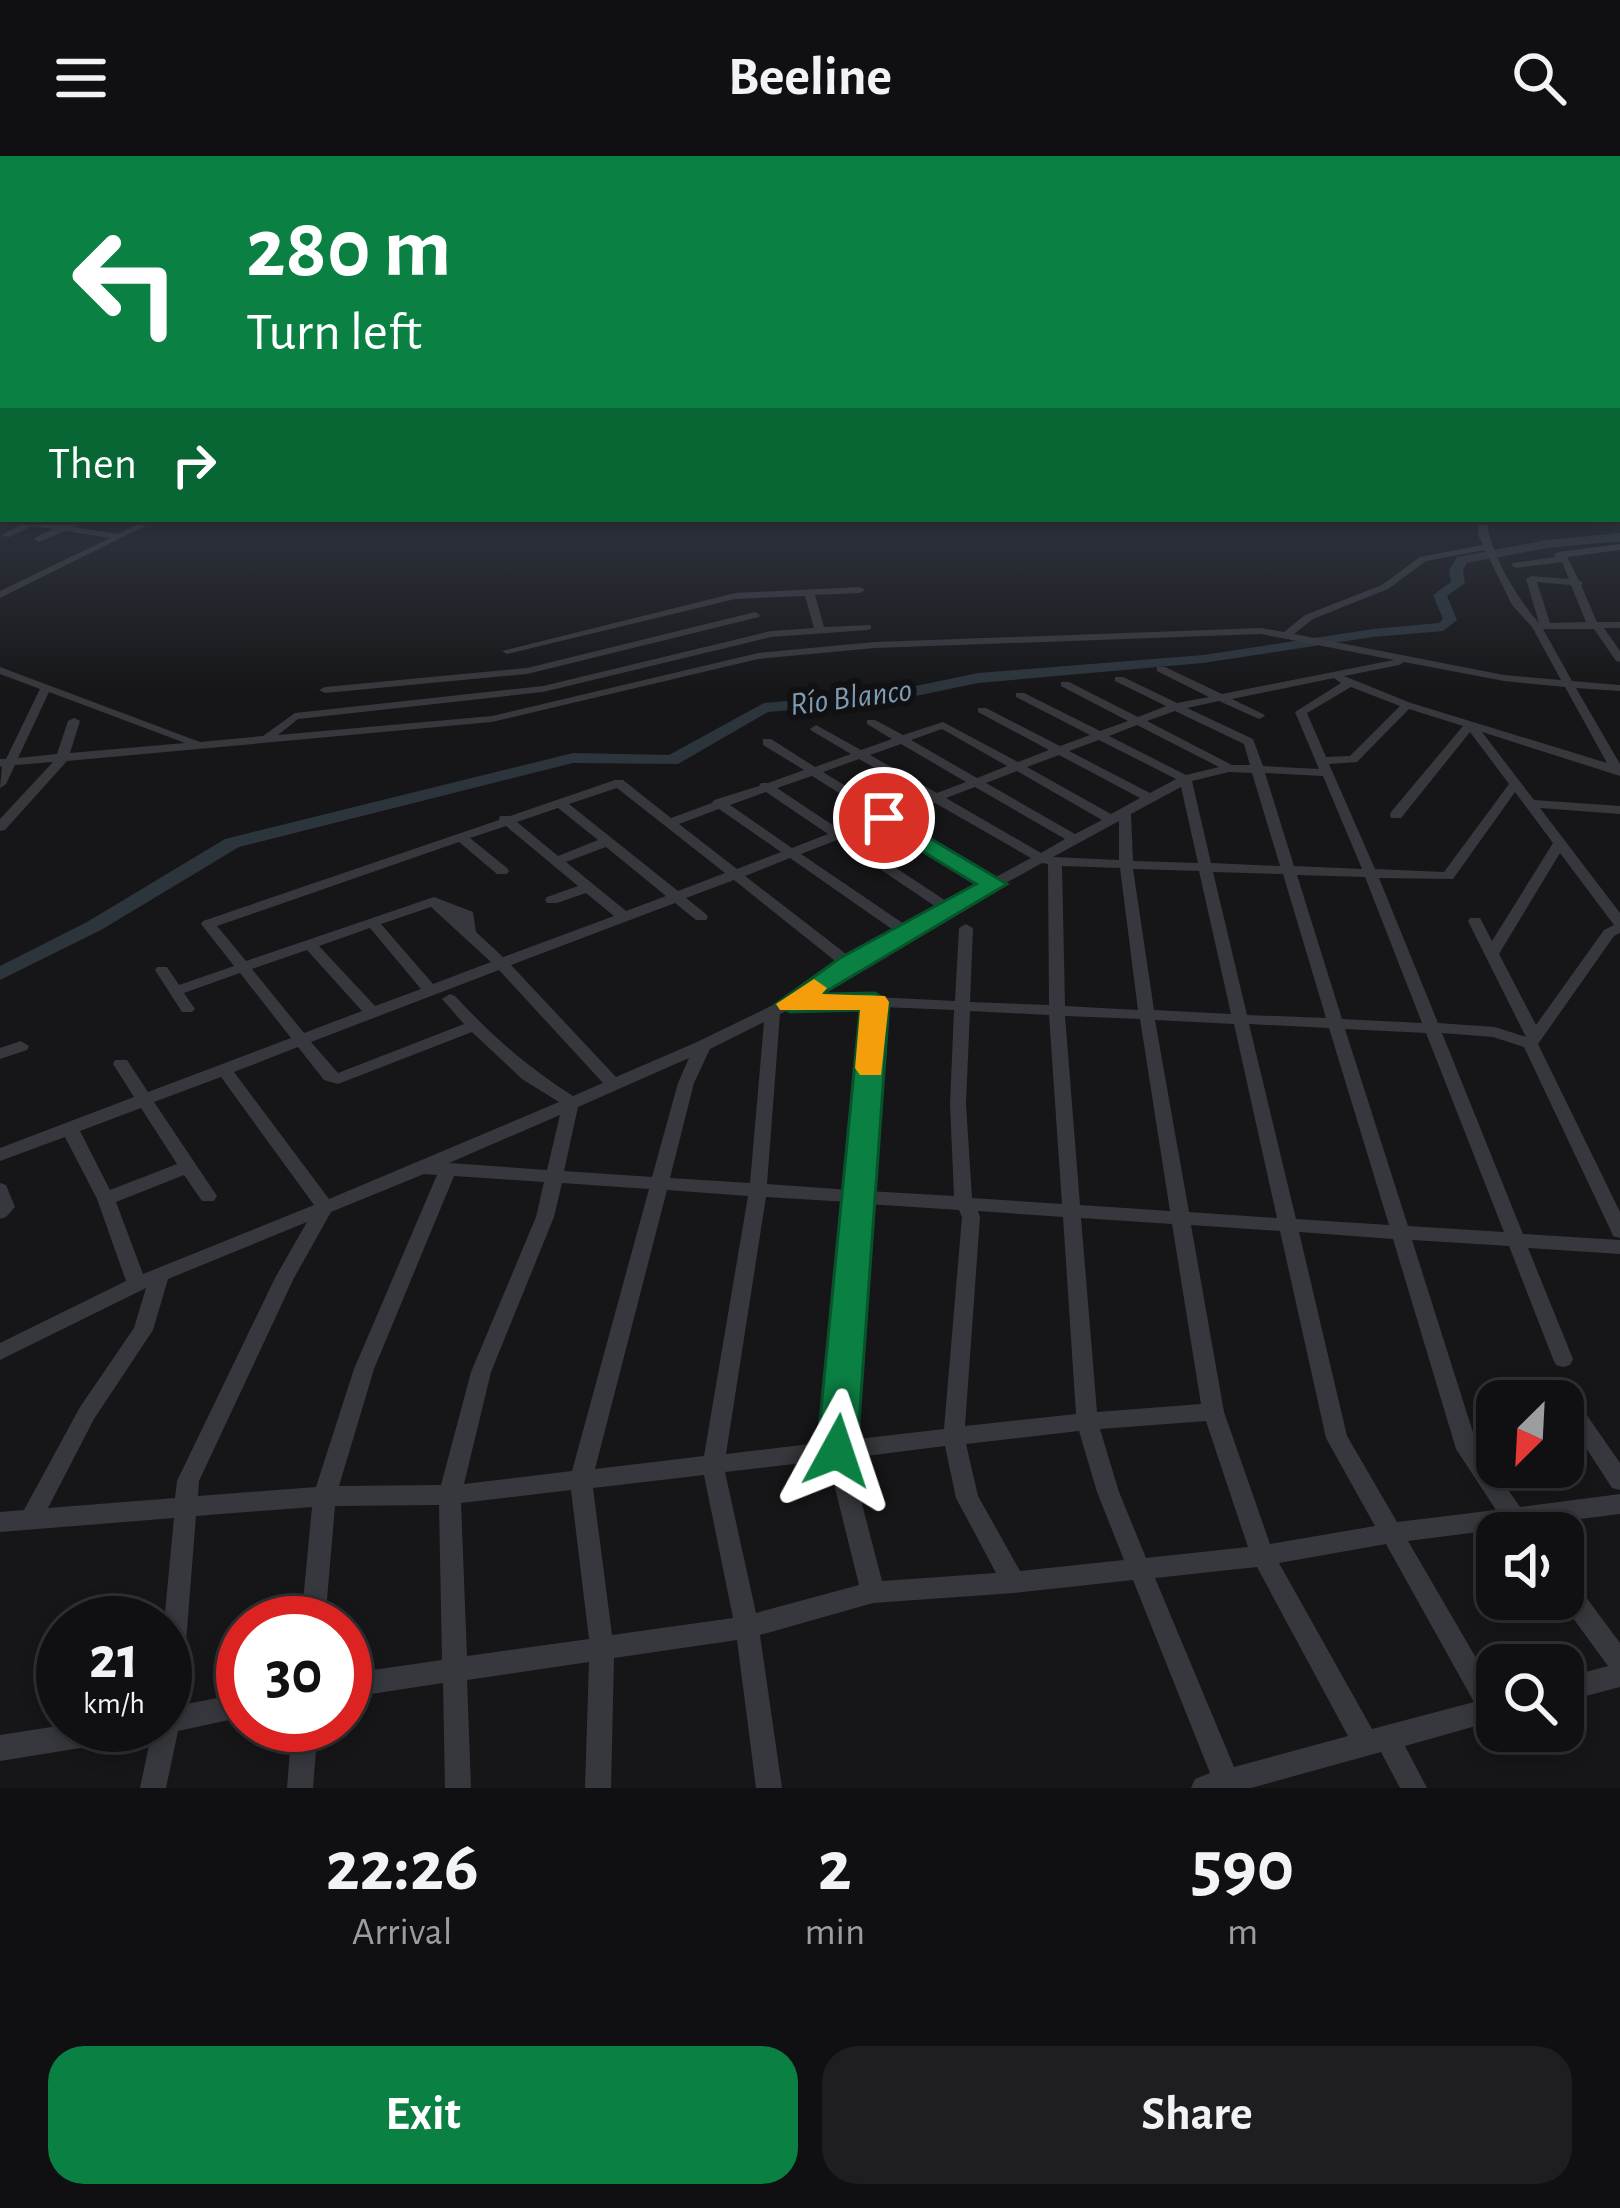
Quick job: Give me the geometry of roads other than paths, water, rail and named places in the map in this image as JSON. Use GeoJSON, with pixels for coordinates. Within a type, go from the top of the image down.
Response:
{"type":"FeatureCollection","features":[{"type":"Feature","properties":{"kind":"street"},"geometry":{"type":"LineString","coordinates":[[0,595],[112,540]]}},
{"type":"Feature","properties":{"kind":"street"},"geometry":{"type":"LineString","coordinates":[[1490,540],[1517,605],[1541,626],[1620,626]]}},
{"type":"Feature","properties":{"kind":"street"},"geometry":{"type":"LineString","coordinates":[[1520,565],[1620,547]]}},
{"type":"Feature","properties":{"kind":"street"},"geometry":{"type":"LineString","coordinates":[[1287,635],[1309,617],[1385,586],[1423,559],[1495,555],[1520,565],[1563,559],[1595,626],[1620,659]]}},
{"type":"Feature","properties":{"kind":"street"},"geometry":{"type":"LineString","coordinates":[[1520,565],[1531,579],[1541,626],[1620,772]]}},
{"type":"Feature","properties":{"kind":"street"},"geometry":{"type":"LineString","coordinates":[[1531,579],[1578,583]]}},
{"type":"Feature","properties":{"kind":"street"},"geometry":{"type":"LineString","coordinates":[[562,706],[507,651],[735,596],[859,586],[874,645]]}},
{"type":"Feature","properties":{"kind":"street"},"geometry":{"type":"LineString","coordinates":[[809,592],[818,629]]}},
{"type":"Feature","properties":{"kind":"street"},"geometry":{"type":"LineString","coordinates":[[735,596],[772,627],[789,631]]}},
{"type":"Feature","properties":{"kind":"street"},"geometry":{"type":"LineString","coordinates":[[326,690],[527,671],[755,615]]}},
{"type":"Feature","properties":{"kind":"street"},"geometry":{"type":"LineString","coordinates":[[267,738],[295,716],[543,689],[789,631],[867,627]]}},
{"type":"Feature","properties":{"kind":"street"},"geometry":{"type":"LineString","coordinates":[[6,763],[492,719],[758,656],[874,645],[1238,631],[1287,635],[1408,661],[1571,687],[1620,688]]}},
{"type":"Feature","properties":{"kind":"street"},"geometry":{"type":"LineString","coordinates":[[0,1155],[1174,707],[1341,680],[1408,661]]}},
{"type":"Feature","properties":{"kind":"street"},"geometry":{"type":"LineString","coordinates":[[1161,669],[1258,716]]}},
{"type":"Feature","properties":{"kind":"street"},"geometry":{"type":"LineString","coordinates":[[2,676],[46,687],[196,743]]}},
{"type":"Feature","properties":{"kind":"street"},"geometry":{"type":"LineString","coordinates":[[1119,679],[1246,739],[1261,769],[1467,1449],[1510,1512]]}},
{"type":"Feature","properties":{"kind":"street"},"geometry":{"type":"LineString","coordinates":[[1341,680],[1620,772]]}},
{"type":"Feature","properties":{"kind":"street"},"geometry":{"type":"LineString","coordinates":[[1341,680],[1301,712],[1372,875],[1563,1359]]}},
{"type":"Feature","properties":{"kind":"street"},"geometry":{"type":"LineString","coordinates":[[1065,684],[1229,768]]}},
{"type":"Feature","properties":{"kind":"street"},"geometry":{"type":"LineString","coordinates":[[0,784],[46,687]]}},
{"type":"Feature","properties":{"kind":"street"},"geometry":{"type":"LineString","coordinates":[[1020,695],[1186,779],[1336,1438],[1476,1676]]}},
{"type":"Feature","properties":{"kind":"street"},"geometry":{"type":"LineString","coordinates":[[0,1352],[148,1280],[703,1046],[994,884],[1048,860],[1186,779],[1229,768],[1325,767],[1353,759],[1407,705]]}},
{"type":"Feature","properties":{"kind":"street"},"geometry":{"type":"LineString","coordinates":[[982,710],[1151,800]]}},
{"type":"Feature","properties":{"kind":"street"},"geometry":{"type":"LineString","coordinates":[[0,827],[62,759],[74,722]]}},
{"type":"Feature","properties":{"kind":"street"},"geometry":{"type":"LineString","coordinates":[[871,722],[1076,840]]}},
{"type":"Feature","properties":{"kind":"street"},"geometry":{"type":"LineString","coordinates":[[670,822],[943,725],[1015,767],[1119,817]]}},
{"type":"Feature","properties":{"kind":"street"},"geometry":{"type":"LineString","coordinates":[[1470,725],[1620,925],[1609,933],[1533,1041]]}},
{"type":"Feature","properties":{"kind":"street"},"geometry":{"type":"LineString","coordinates":[[1396,815],[1470,725]]}},
{"type":"Feature","properties":{"kind":"street"},"geometry":{"type":"LineString","coordinates":[[816,729],[1048,860],[1448,876],[1514,784]]}},
{"type":"Feature","properties":{"kind":"street"},"geometry":{"type":"LineString","coordinates":[[767,742],[994,884]]}},
{"type":"Feature","properties":{"kind":"street"},"geometry":{"type":"LineString","coordinates":[[474,1025],[338,1079],[330,1076],[208,924],[619,782],[849,964]]}},
{"type":"Feature","properties":{"kind":"street"},"geometry":{"type":"LineString","coordinates":[[765,786],[949,909]]}},
{"type":"Feature","properties":{"kind":"street"},"geometry":{"type":"LineString","coordinates":[[560,802],[701,916]]}},
{"type":"Feature","properties":{"kind":"street"},"geometry":{"type":"LineString","coordinates":[[718,803],[906,932]]}},
{"type":"Feature","properties":{"kind":"street"},"geometry":{"type":"LineString","coordinates":[[1528,803],[1620,810]]}},
{"type":"Feature","properties":{"kind":"street"},"geometry":{"type":"LineString","coordinates":[[1119,817],[1213,1412],[1263,1556],[1378,1743],[1414,1788]]}},
{"type":"Feature","properties":{"kind":"street"},"geometry":{"type":"LineString","coordinates":[[505,819],[623,916]]}},
{"type":"Feature","properties":{"kind":"street"},"geometry":{"type":"LineString","coordinates":[[459,836],[502,871]]}},
{"type":"Feature","properties":{"kind":"street"},"geometry":{"type":"LineString","coordinates":[[559,860],[608,841]]}},
{"type":"Feature","properties":{"kind":"street"},"geometry":{"type":"LineString","coordinates":[[1491,955],[1558,845]]}},
{"type":"Feature","properties":{"kind":"street"},"geometry":{"type":"LineString","coordinates":[[1048,860],[1087,1421],[1108,1492],[1216,1785],[1476,1714]]}},
{"type":"Feature","properties":{"kind":"street"},"geometry":{"type":"LineString","coordinates":[[552,900],[586,889]]}},
{"type":"Feature","properties":{"kind":"street"},"geometry":{"type":"LineString","coordinates":[[175,992],[434,902],[502,964],[614,1085]]}},
{"type":"Feature","properties":{"kind":"street"},"geometry":{"type":"LineString","coordinates":[[372,922],[432,992]]}},
{"type":"Feature","properties":{"kind":"street"},"geometry":{"type":"LineString","coordinates":[[1475,922],[1620,1231]]}},
{"type":"Feature","properties":{"kind":"street"},"geometry":{"type":"LineString","coordinates":[[966,928],[958,1104],[963,1196],[970,1207],[955,1436],[967,1498],[1014,1582]]}},
{"type":"Feature","properties":{"kind":"street"},"geometry":{"type":"LineString","coordinates":[[310,945],[373,1012]]}},
{"type":"Feature","properties":{"kind":"street"},"geometry":{"type":"LineString","coordinates":[[162,970],[187,1009]]}},
{"type":"Feature","properties":{"kind":"street"},"geometry":{"type":"LineString","coordinates":[[450,999],[528,1075],[571,1102]]}},
{"type":"Feature","properties":{"kind":"street"},"geometry":{"type":"LineString","coordinates":[[781,1006],[875,1002],[1495,1031],[1533,1041]]}},
{"type":"Feature","properties":{"kind":"street"},"geometry":{"type":"LineString","coordinates":[[873,1592],[837,1451],[875,1002]]}},
{"type":"Feature","properties":{"kind":"street"},"geometry":{"type":"LineString","coordinates":[[770,1788],[747,1628],[713,1465],[758,1189],[781,1006]]}},
{"type":"Feature","properties":{"kind":"street"},"geometry":{"type":"LineString","coordinates":[[0,1054],[21,1046]]}},
{"type":"Feature","properties":{"kind":"street"},"geometry":{"type":"LineString","coordinates":[[598,1788],[602,1651],[581,1480],[660,1182],[703,1046]]}},
{"type":"Feature","properties":{"kind":"street"},"geometry":{"type":"LineString","coordinates":[[675,1059],[693,1069]]}},
{"type":"Feature","properties":{"kind":"street"},"geometry":{"type":"LineString","coordinates":[[121,1064],[208,1196]]}},
{"type":"Feature","properties":{"kind":"street"},"geometry":{"type":"LineString","coordinates":[[225,1071],[326,1207]]}},
{"type":"Feature","properties":{"kind":"street"},"geometry":{"type":"LineString","coordinates":[[458,1788],[450,1495],[482,1372],[545,1217],[571,1102]]}},
{"type":"Feature","properties":{"kind":"street"},"geometry":{"type":"LineString","coordinates":[[30,1521],[87,1413],[143,1330],[148,1280],[70,1129]]}},
{"type":"Feature","properties":{"kind":"street"},"geometry":{"type":"LineString","coordinates":[[106,1199],[188,1167]]}},
{"type":"Feature","properties":{"kind":"street"},"geometry":{"type":"LineString","coordinates":[[422,1168],[1620,1247]]}},
{"type":"Feature","properties":{"kind":"street"},"geometry":{"type":"LineString","coordinates":[[316,1596],[325,1496],[347,1418],[398,1282],[448,1170]]}},
{"type":"Feature","properties":{"kind":"street"},"geometry":{"type":"LineString","coordinates":[[0,1189],[6,1207],[0,1212]]}},
{"type":"Feature","properties":{"kind":"street"},"geometry":{"type":"LineString","coordinates":[[172,1596],[182,1511],[198,1456],[326,1207]]}},
{"type":"Feature","properties":{"kind":"street"},"geometry":{"type":"LineString","coordinates":[[0,1522],[325,1496],[450,1495],[1087,1421],[1213,1412]]}},
{"type":"Feature","properties":{"kind":"street"},"geometry":{"type":"LineString","coordinates":[[1584,1427],[1620,1481]]}},
{"type":"Feature","properties":{"kind":"street"},"geometry":{"type":"LineString","coordinates":[[1584,1512],[1620,1504]]}},
{"type":"Feature","properties":{"kind":"street"},"geometry":{"type":"LineString","coordinates":[[372,1683],[747,1628],[873,1592],[1263,1556],[1391,1533],[1476,1528]]}},
{"type":"Feature","properties":{"kind":"street"},"geometry":{"type":"LineString","coordinates":[[1584,1614],[1620,1663]]}},
{"type":"Feature","properties":{"kind":"street"},"geometry":{"type":"LineString","coordinates":[[1584,1684],[1620,1675]]}},
{"type":"Feature","properties":{"kind":"street"},"geometry":{"type":"LineString","coordinates":[[1,1754],[36,1747]]}},
{"type":"Feature","properties":{"kind":"street"},"geometry":{"type":"LineString","coordinates":[[153,1788],[156,1752]]}},
{"type":"Feature","properties":{"kind":"street"},"geometry":{"type":"LineString","coordinates":[[300,1788],[303,1752]]}},
{"type":"Feature","properties":{"kind":"waterway","name":"Río Blanco"},"geometry":{"type":"LineString","coordinates":[[0,974],[94,926],[232,843],[573,758],[672,760],[764,708],[887,697],[978,678],[1203,659],[1443,627],[1450,620],[1440,595],[1458,583],[1456,570],[1462,560],[1587,540]]}}]}
